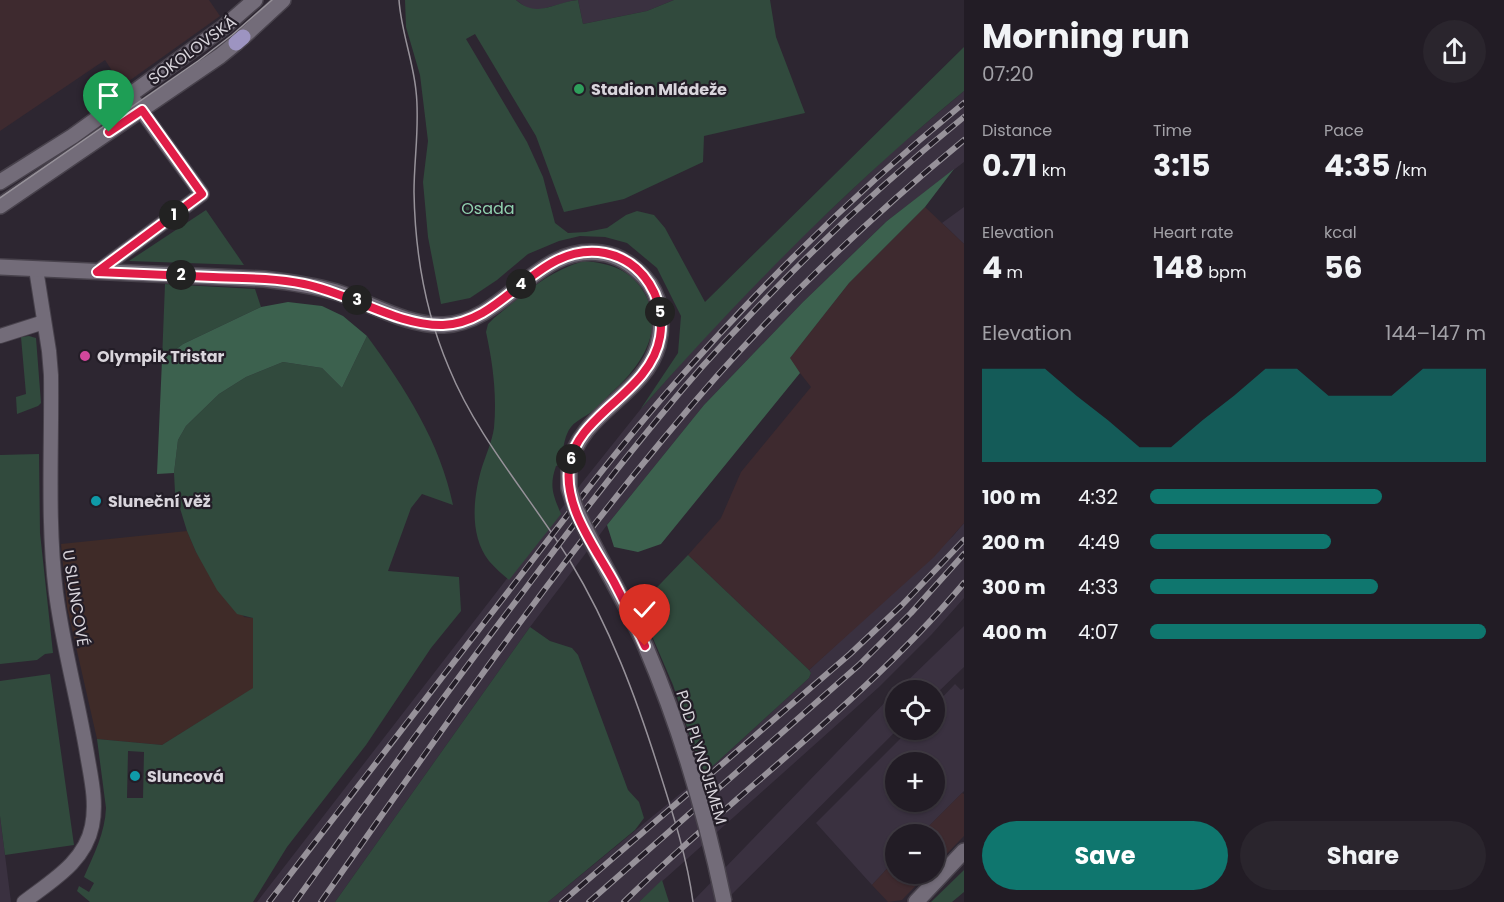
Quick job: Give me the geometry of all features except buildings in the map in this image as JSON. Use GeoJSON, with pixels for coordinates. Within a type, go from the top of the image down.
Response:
{"type":"FeatureCollection","features":[{"type":"Feature","properties":{"kind":"main road","name":"SOKOLOVSKÁ"},"geometry":{"type":"LineString","coordinates":[[0,182],[73,136],[224,27],[255,0]]}},
{"type":"Feature","properties":{"kind":"main road","name":"SOKOLOVSKÁ"},"geometry":{"type":"LineString","coordinates":[[0,206],[143,111],[220,56],[283,0]]}},
{"type":"Feature","properties":{"kind":"main road","name":"POD PLYNOJEMEM"},"geometry":{"type":"LineString","coordinates":[[0,267],[264,279],[304,284],[337,293],[406,319],[445,325],[466,320],[485,311],[542,268],[564,257],[595,252],[618,257],[643,275],[656,294],[661,317],[659,340],[654,356],[642,374],[583,435],[573,453],[569,468],[569,488],[575,507],[638,631],[669,707],[703,815],[724,902]]}},
{"type":"Feature","properties":{"kind":"main road"},"geometry":{"type":"LineString","coordinates":[[915,902],[964,850]]}},
{"type":"Feature","properties":{"kind":"street"},"geometry":{"type":"LineString","coordinates":[[97,272],[202,194],[130,95]]}},
{"type":"Feature","properties":{"kind":"street","name":"U SLUNCOVÉ"},"geometry":{"type":"LineString","coordinates":[[24,902],[77,860],[92,826],[94,807],[81,717],[60,617],[53,565],[51,375],[36,269]]}},
{"type":"Feature","properties":{"kind":"street"},"geometry":{"type":"LineString","coordinates":[[0,336],[44,322]]}},
{"type":"Feature","properties":{"kind":"shaded area"},"geometry":{"type":"Polygon","coordinates":[[[0,0],[209,0],[220,16],[122,86],[105,60],[0,131],[0,0]]]}},
{"type":"Feature","properties":{"kind":"shaded area"},"geometry":{"type":"Polygon","coordinates":[[[516,0],[575,0],[535,11],[516,0]]]}},
{"type":"Feature","properties":{"kind":"shaded area"},"geometry":{"type":"Polygon","coordinates":[[[578,0],[674,0],[647,11],[583,24],[578,0]]]}},
{"type":"Feature","properties":{"kind":"shaded area"},"geometry":{"type":"Polygon","coordinates":[[[964,91],[964,162],[887,221],[803,302],[704,405],[607,525],[530,627],[335,902],[257,902],[640,410],[707,334],[791,247],[892,152],[964,91]]]}},
{"type":"Feature","properties":{"kind":"shaded area"},"geometry":{"type":"Polygon","coordinates":[[[925,207],[964,244],[964,523],[934,557],[809,670],[688,555],[721,518],[741,472],[811,387],[789,359],[849,283],[925,207]]]}},
{"type":"Feature","properties":{"kind":"shaded area"},"geometry":{"type":"Polygon","coordinates":[[[964,207],[964,244],[942,223],[964,207]]]}},
{"type":"Feature","properties":{"kind":"shaded area"},"geometry":{"type":"Polygon","coordinates":[[[964,523],[964,598],[879,687],[639,902],[548,902],[703,775],[809,678],[811,673],[809,670],[953,536],[964,523]]]}},
{"type":"Feature","properties":{"kind":"shaded area"},"geometry":{"type":"Polygon","coordinates":[[[187,531],[196,552],[244,617],[253,618],[254,688],[162,745],[97,739],[67,607],[61,544],[187,531]]]}},
{"type":"Feature","properties":{"kind":"shaded area"},"geometry":{"type":"Polygon","coordinates":[[[964,626],[964,667],[945,685],[945,680],[908,680],[964,626]]]}},
{"type":"Feature","properties":{"kind":"shaded area"},"geometry":{"type":"Polygon","coordinates":[[[955,684],[961,690],[964,688],[964,791],[945,810],[945,752],[887,752],[899,740],[945,740],[945,694],[955,684]]]}},
{"type":"Feature","properties":{"kind":"shaded area"},"geometry":{"type":"Polygon","coordinates":[[[885,702],[885,740],[887,740],[724,902],[692,902],[885,702]]]}},
{"type":"Feature","properties":{"kind":"shaded area"},"geometry":{"type":"Polygon","coordinates":[[[885,754],[885,812],[943,812],[931,824],[885,824],[885,871],[872,885],[816,823],[885,754]]]}},
{"type":"Feature","properties":{"kind":"shaded area"},"geometry":{"type":"Polygon","coordinates":[[[962,793],[964,794],[964,836],[945,856],[945,824],[931,824],[962,793]]]}},
{"type":"Feature","properties":{"kind":"shaded area"},"geometry":{"type":"Polygon","coordinates":[[[0,816],[5,855],[11,902],[0,902],[0,816]]]}},
{"type":"Feature","properties":{"kind":"shaded area"},"geometry":{"type":"Polygon","coordinates":[[[885,871],[885,884],[917,884],[902,900],[888,902],[872,885],[885,871]]]}},
{"type":"Feature","properties":{"kind":"green space","name":"Osada"},"geometry":{"type":"Polygon","coordinates":[[[405,0],[516,0],[524,6],[539,9],[578,0],[583,24],[647,11],[674,0],[770,0],[776,37],[805,113],[704,136],[703,162],[624,199],[564,212],[536,136],[475,34],[466,39],[527,142],[543,177],[555,223],[568,233],[586,232],[607,228],[626,215],[637,211],[654,215],[665,228],[705,302],[964,47],[964,91],[878,166],[796,244],[640,410],[678,353],[681,316],[657,268],[627,243],[605,237],[580,236],[559,241],[528,254],[497,280],[470,298],[441,304],[428,237],[423,182],[428,141],[420,75],[406,27],[405,0]]]}},
{"type":"Feature","properties":{"kind":"green space"},"geometry":{"type":"Polygon","coordinates":[[[954,169],[925,207],[849,283],[790,358],[800,373],[661,544],[638,552],[614,547],[607,525],[704,405],[803,302],[887,221],[954,169]]]}},
{"type":"Feature","properties":{"kind":"green space"},"geometry":{"type":"Polygon","coordinates":[[[206,210],[244,265],[129,261],[206,210]]]}},
{"type":"Feature","properties":{"kind":"green space"},"geometry":{"type":"Polygon","coordinates":[[[584,261],[611,266],[634,279],[645,294],[651,308],[651,336],[639,362],[630,373],[598,407],[569,430],[552,485],[561,514],[509,580],[489,561],[478,540],[476,528],[476,491],[493,433],[495,416],[494,380],[486,332],[488,324],[494,318],[547,277],[584,261]]]}},
{"type":"Feature","properties":{"kind":"green space"},"geometry":{"type":"Polygon","coordinates":[[[165,284],[255,289],[261,307],[183,344],[162,360],[165,284]]]}},
{"type":"Feature","properties":{"kind":"green space"},"geometry":{"type":"Polygon","coordinates":[[[288,302],[322,306],[343,316],[367,336],[342,388],[322,368],[283,362],[246,377],[219,394],[186,426],[178,440],[174,473],[157,474],[162,360],[183,344],[261,307],[288,302]]]}},
{"type":"Feature","properties":{"kind":"green space"},"geometry":{"type":"Polygon","coordinates":[[[367,336],[395,375],[419,416],[439,459],[453,505],[422,494],[411,508],[388,571],[459,577],[461,611],[431,648],[366,745],[287,847],[253,902],[90,902],[77,891],[79,886],[89,892],[94,883],[84,877],[104,826],[106,808],[97,739],[162,745],[253,688],[253,618],[237,614],[217,590],[187,531],[175,492],[174,473],[178,440],[186,426],[219,394],[246,377],[283,362],[322,368],[342,388],[367,336]],[[128,751],[127,798],[143,798],[144,752],[128,751]]]}},
{"type":"Feature","properties":{"kind":"green space"},"geometry":{"type":"Polygon","coordinates":[[[21,337],[36,338],[41,403],[17,414],[16,397],[26,394],[21,337]]]}},
{"type":"Feature","properties":{"kind":"green space"},"geometry":{"type":"Polygon","coordinates":[[[39,454],[40,533],[53,653],[45,654],[37,660],[0,664],[0,455],[39,454]]]}},
{"type":"Feature","properties":{"kind":"green space"},"geometry":{"type":"Polygon","coordinates":[[[688,555],[811,673],[809,678],[703,775],[673,685],[639,606],[688,555]]]}},
{"type":"Feature","properties":{"kind":"green space"},"geometry":{"type":"Polygon","coordinates":[[[530,627],[550,641],[572,648],[578,655],[628,790],[639,802],[644,818],[635,830],[548,902],[335,902],[530,627]]]}},
{"type":"Feature","properties":{"kind":"green space"},"geometry":{"type":"Polygon","coordinates":[[[50,674],[74,845],[5,855],[0,816],[0,681],[50,674]]]}},
{"type":"Feature","properties":{"kind":"green space"},"geometry":{"type":"Polygon","coordinates":[[[964,870],[964,892],[952,902],[931,902],[964,870]]]}},
{"type":"Feature","properties":{"kind":"green space"},"geometry":{"type":"Polygon","coordinates":[[[662,880],[669,902],[639,902],[662,880]]]}},
{"type":"Feature","properties":{"kind":"tram line"},"geometry":{"type":"LineString","coordinates":[[0,198],[198,61],[272,0]]}},
{"type":"Feature","properties":{"kind":"tram line"},"geometry":{"type":"LineString","coordinates":[[399,0],[417,103],[414,192],[419,260],[428,304],[441,347],[461,394],[475,419],[570,561],[610,637],[641,716],[664,786],[683,852],[693,902]]}},
{"type":"Feature","properties":{"kind":"railway"},"geometry":{"type":"LineString","coordinates":[[269,902],[579,500],[677,381],[744,307],[815,236],[888,168],[964,103]]}},
{"type":"Feature","properties":{"kind":"railway"},"geometry":{"type":"LineString","coordinates":[[295,902],[409,744],[568,532],[611,476],[701,368],[828,237],[964,117]]}},
{"type":"Feature","properties":{"kind":"railway"},"geometry":{"type":"LineString","coordinates":[[321,902],[561,567],[717,376],[805,283],[899,195],[964,140]]}},
{"type":"Feature","properties":{"kind":"railway"},"geometry":{"type":"LineString","coordinates":[[562,902],[850,654],[902,605],[964,540]]}},
{"type":"Feature","properties":{"kind":"railway"},"geometry":{"type":"LineString","coordinates":[[589,902],[859,665],[911,613],[964,554]]}},
{"type":"Feature","properties":{"kind":"railway"},"geometry":{"type":"LineString","coordinates":[[624,902],[884,668],[964,583]]}},
{"type":"Feature","properties":{"kind":"place","name":"Stadion Mládeže"},"geometry":{"type":"Point","coordinates":[579,89]}},
{"type":"Feature","properties":{"kind":"place","name":"Olympik Tristar"},"geometry":{"type":"Point","coordinates":[85,356]}},
{"type":"Feature","properties":{"kind":"place","name":"Sluneční věž"},"geometry":{"type":"Point","coordinates":[96,501]}},
{"type":"Feature","properties":{"kind":"place","name":"Sluncová"},"geometry":{"type":"Point","coordinates":[135,776]}},
{"type":"Feature","properties":{"kind":"route"},"geometry":{"type":"LineString","coordinates":[[109,132],[142,110],[202,194],[97,272],[264,279],[304,284],[337,293],[406,319],[445,325],[466,320],[485,311],[542,268],[572,254],[595,252],[613,255],[627,262],[643,275],[656,294],[660,311],[660,336],[656,350],[649,365],[638,379],[592,423],[578,442],[570,464],[569,481],[575,507],[621,594],[645,646]]}}]}
